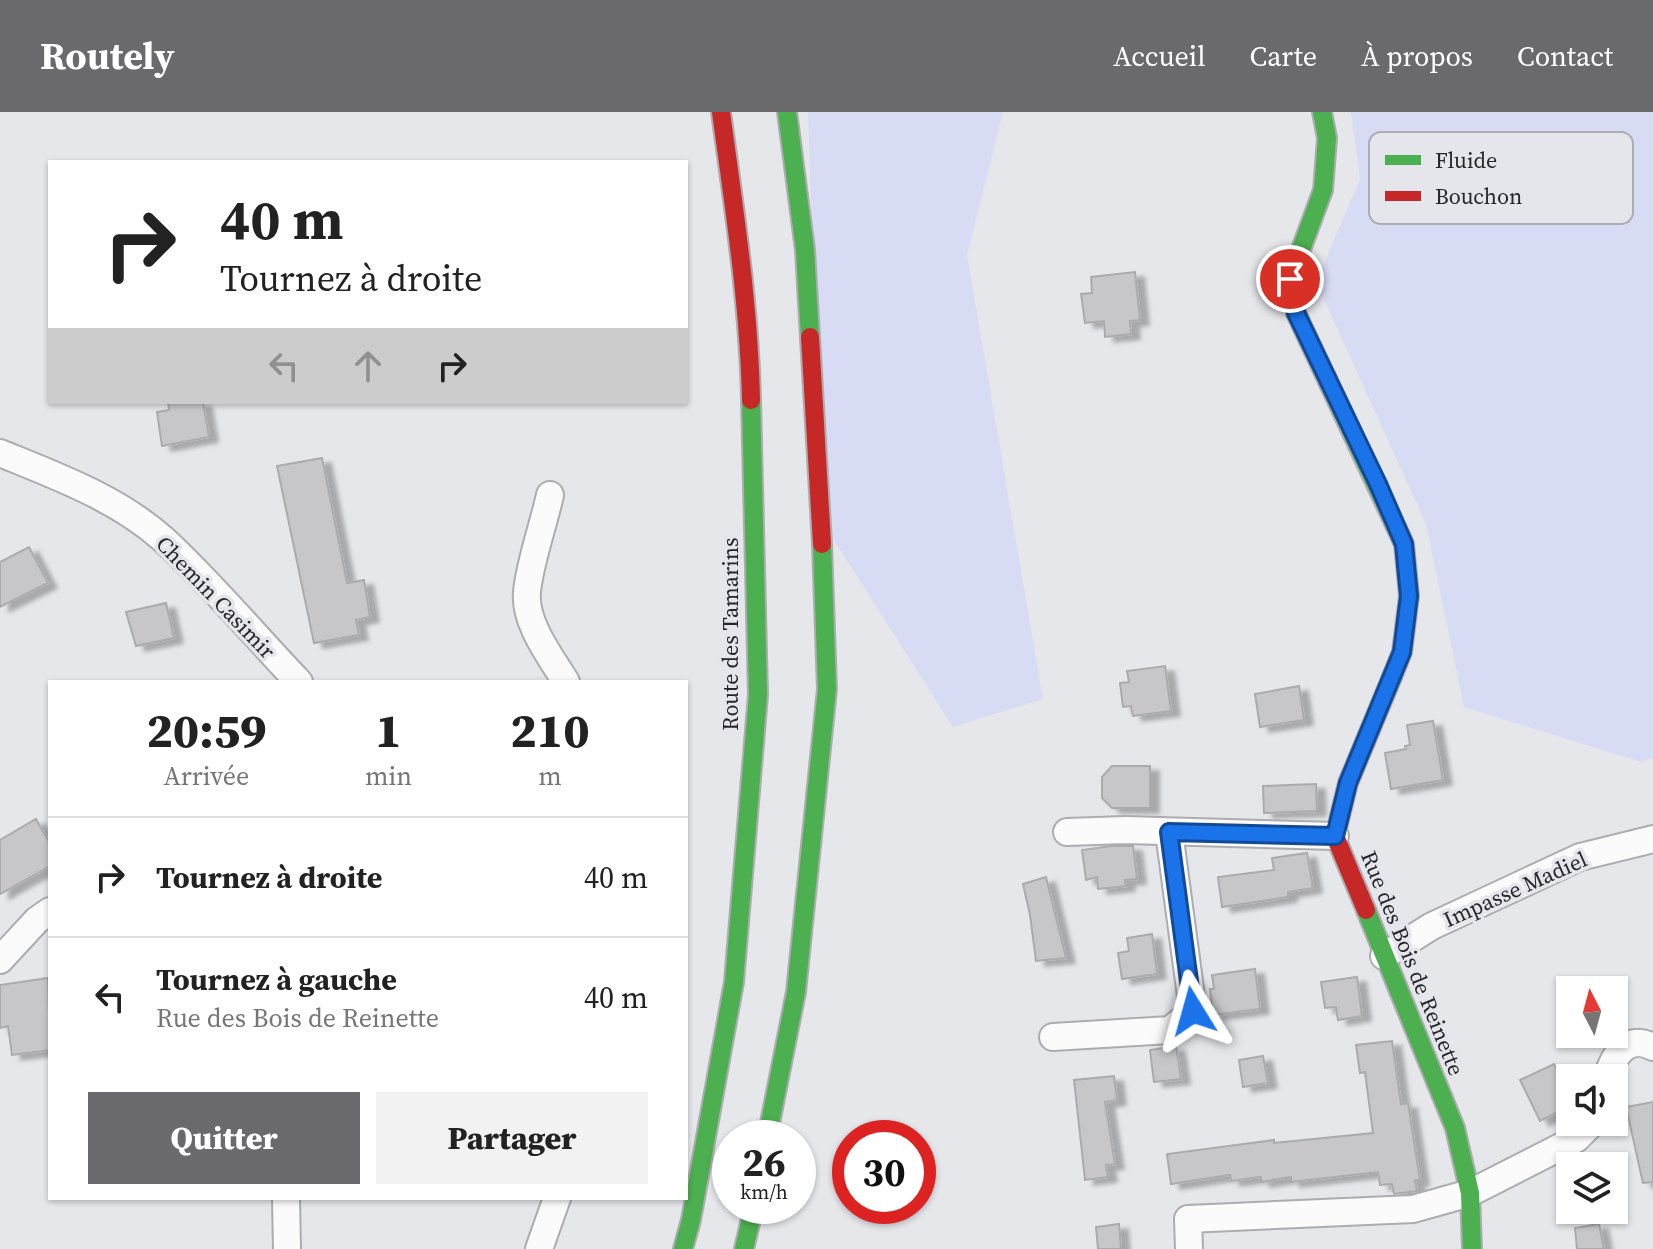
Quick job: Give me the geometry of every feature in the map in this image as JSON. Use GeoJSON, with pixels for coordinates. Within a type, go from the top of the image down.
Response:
{"type":"FeatureCollection","features":[{"type":"Feature","properties":{"kind":"main road","name":"Route des Tamarins"},"geometry":{"type":"LineString","coordinates":[[683,1249],[691,1220],[734,982],[758,695],[750,355],[721,112]]}},
{"type":"Feature","properties":{"kind":"main road"},"geometry":{"type":"LineString","coordinates":[[771,1120],[796,992],[827,689],[821,520],[805,250],[787,112]]}},
{"type":"Feature","properties":{"kind":"main road","name":"Rue des Bois de Reinette"},"geometry":{"type":"LineString","coordinates":[[1322,112],[1327,138],[1323,190],[1290,279],[1296,313],[1404,544],[1409,596],[1402,652],[1348,783],[1335,836],[1455,1128],[1470,1193],[1472,1249]]}},
{"type":"Feature","properties":{"kind":"main road"},"geometry":{"type":"LineString","coordinates":[[744,1249],[750,1224]]}},
{"type":"Feature","properties":{"kind":"street","name":"Chemin Casimir"},"geometry":{"type":"LineString","coordinates":[[0,453],[74,483],[161,538],[297,680]]}},
{"type":"Feature","properties":{"kind":"street"},"geometry":{"type":"LineString","coordinates":[[550,495],[526,593],[542,640],[565,680]]}},
{"type":"Feature","properties":{"kind":"street"},"geometry":{"type":"LineString","coordinates":[[1067,832],[1335,836]]}},
{"type":"Feature","properties":{"kind":"street"},"geometry":{"type":"LineString","coordinates":[[1053,1037],[1170,1030],[1193,1011],[1169,832]]}},
{"type":"Feature","properties":{"kind":"street","name":"Impasse Madiel"},"geometry":{"type":"LineString","coordinates":[[1384,956],[1432,926],[1580,857],[1653,839]]}},
{"type":"Feature","properties":{"kind":"street"},"geometry":{"type":"LineString","coordinates":[[0,960],[48,912]]}},
{"type":"Feature","properties":{"kind":"street"},"geometry":{"type":"LineString","coordinates":[[1610,1064],[1619,1049],[1632,1043],[1645,1043],[1653,1047]]}},
{"type":"Feature","properties":{"kind":"street"},"geometry":{"type":"LineString","coordinates":[[1189,1249],[1188,1219],[1413,1209],[1470,1193],[1579,1136]]}},
{"type":"Feature","properties":{"kind":"street"},"geometry":{"type":"LineString","coordinates":[[286,1200],[287,1249]]}},
{"type":"Feature","properties":{"kind":"street"},"geometry":{"type":"LineString","coordinates":[[539,1249],[556,1200]]}},
{"type":"Feature","properties":{"kind":"shaded area"},"geometry":{"type":"Polygon","coordinates":[[[808,112],[1003,112],[967,255],[1043,699],[953,727],[821,520],[808,112]]]}},
{"type":"Feature","properties":{"kind":"shaded area"},"geometry":{"type":"Polygon","coordinates":[[[1351,112],[1653,112],[1653,758],[1641,762],[1464,707],[1426,524],[1316,282],[1360,179],[1351,112]]]}},
{"type":"Feature","properties":{"kind":"building"},"geometry":{"type":"Polygon","coordinates":[[[1135,272],[1140,320],[1130,321],[1131,334],[1105,337],[1104,321],[1085,323],[1081,294],[1092,293],[1091,277],[1135,272]]]}},
{"type":"Feature","properties":{"kind":"building"},"geometry":{"type":"Polygon","coordinates":[[[168,404],[203,404],[209,437],[162,446],[157,412],[169,410],[168,404]]]}},
{"type":"Feature","properties":{"kind":"building"},"geometry":{"type":"Polygon","coordinates":[[[322,458],[347,583],[364,580],[370,617],[356,620],[359,635],[314,643],[277,466],[322,458]]]}},
{"type":"Feature","properties":{"kind":"building"},"geometry":{"type":"Polygon","coordinates":[[[29,547],[48,583],[0,607],[0,562],[29,547]]]}},
{"type":"Feature","properties":{"kind":"building"},"geometry":{"type":"Polygon","coordinates":[[[166,603],[174,638],[136,646],[126,612],[166,603]]]}},
{"type":"Feature","properties":{"kind":"building"},"geometry":{"type":"Polygon","coordinates":[[[1165,666],[1171,711],[1133,716],[1131,706],[1123,707],[1120,683],[1129,682],[1127,671],[1165,666]]]}},
{"type":"Feature","properties":{"kind":"building"},"geometry":{"type":"Polygon","coordinates":[[[1299,686],[1304,720],[1260,727],[1255,694],[1299,686]]]}},
{"type":"Feature","properties":{"kind":"building"},"geometry":{"type":"Polygon","coordinates":[[[1433,721],[1443,780],[1391,789],[1385,753],[1406,749],[1405,746],[1410,745],[1407,725],[1433,721]]]}},
{"type":"Feature","properties":{"kind":"building"},"geometry":{"type":"Polygon","coordinates":[[[1112,766],[1150,766],[1150,808],[1112,808],[1102,798],[1102,777],[1112,766]]]}},
{"type":"Feature","properties":{"kind":"building"},"geometry":{"type":"Polygon","coordinates":[[[1316,784],[1317,811],[1264,813],[1263,786],[1316,784]]]}},
{"type":"Feature","properties":{"kind":"building"},"geometry":{"type":"Polygon","coordinates":[[[36,819],[48,840],[48,867],[0,894],[0,840],[36,819]]]}},
{"type":"Feature","properties":{"kind":"building"},"geometry":{"type":"Polygon","coordinates":[[[1133,846],[1137,879],[1125,880],[1126,886],[1098,889],[1097,877],[1086,880],[1082,850],[1133,846]]]}},
{"type":"Feature","properties":{"kind":"building"},"geometry":{"type":"Polygon","coordinates":[[[1307,853],[1313,888],[1288,892],[1288,897],[1222,907],[1218,877],[1274,870],[1272,858],[1307,853]]]}},
{"type":"Feature","properties":{"kind":"building"},"geometry":{"type":"Polygon","coordinates":[[[1046,877],[1066,958],[1036,961],[1023,884],[1046,877]]]}},
{"type":"Feature","properties":{"kind":"building"},"geometry":{"type":"Polygon","coordinates":[[[1152,934],[1157,974],[1122,979],[1118,953],[1129,951],[1127,938],[1152,934]]]}},
{"type":"Feature","properties":{"kind":"building"},"geometry":{"type":"Polygon","coordinates":[[[1255,969],[1260,1009],[1213,1015],[1212,975],[1255,969]]]}},
{"type":"Feature","properties":{"kind":"building"},"geometry":{"type":"Polygon","coordinates":[[[1357,977],[1362,1016],[1338,1020],[1336,1007],[1325,1008],[1321,982],[1357,977]]]}},
{"type":"Feature","properties":{"kind":"building"},"geometry":{"type":"Polygon","coordinates":[[[48,978],[48,1050],[12,1055],[8,1026],[0,1028],[0,985],[48,978]]]}},
{"type":"Feature","properties":{"kind":"building"},"geometry":{"type":"Polygon","coordinates":[[[1392,1041],[1401,1104],[1408,1103],[1420,1180],[1415,1180],[1417,1191],[1394,1194],[1392,1184],[1380,1185],[1378,1172],[1291,1182],[1291,1177],[1261,1182],[1261,1177],[1231,1181],[1230,1175],[1171,1184],[1167,1154],[1274,1140],[1274,1143],[1373,1133],[1365,1072],[1360,1073],[1356,1045],[1392,1041]]]}},
{"type":"Feature","properties":{"kind":"building"},"geometry":{"type":"Polygon","coordinates":[[[1176,1046],[1181,1079],[1154,1082],[1150,1050],[1176,1046]]]}},
{"type":"Feature","properties":{"kind":"building"},"geometry":{"type":"Polygon","coordinates":[[[1263,1056],[1268,1083],[1243,1087],[1239,1060],[1263,1056]]]}},
{"type":"Feature","properties":{"kind":"building"},"geometry":{"type":"Polygon","coordinates":[[[1554,1064],[1556,1113],[1540,1121],[1520,1080],[1554,1064]]]}},
{"type":"Feature","properties":{"kind":"building"},"geometry":{"type":"Polygon","coordinates":[[[1114,1076],[1117,1100],[1105,1102],[1115,1164],[1106,1165],[1108,1177],[1085,1180],[1074,1080],[1114,1076]]]}},
{"type":"Feature","properties":{"kind":"building"},"geometry":{"type":"Polygon","coordinates":[[[1653,1102],[1653,1182],[1643,1183],[1628,1107],[1653,1102]]]}},
{"type":"Feature","properties":{"kind":"building"},"geometry":{"type":"Polygon","coordinates":[[[1119,1224],[1121,1249],[1098,1249],[1096,1227],[1119,1224]]]}},
{"type":"Feature","properties":{"kind":"building"},"geometry":{"type":"Polygon","coordinates":[[[1599,1224],[1604,1249],[1577,1249],[1575,1228],[1599,1224]]]}},
{"type":"Feature","properties":{"kind":"traffic: fast"},"geometry":{"type":"LineString","coordinates":[[787,112],[805,250],[810,337]]}},
{"type":"Feature","properties":{"kind":"traffic: fast"},"geometry":{"type":"LineString","coordinates":[[1322,112],[1327,138],[1323,190],[1290,279],[1296,313],[1404,544],[1409,596],[1402,652],[1392,677]]}},
{"type":"Feature","properties":{"kind":"traffic: fast"},"geometry":{"type":"LineString","coordinates":[[683,1249],[691,1220],[734,982],[758,695],[751,400]]}},
{"type":"Feature","properties":{"kind":"traffic: fast"},"geometry":{"type":"LineString","coordinates":[[771,1120],[796,992],[827,689],[822,544]]}},
{"type":"Feature","properties":{"kind":"traffic: fast"},"geometry":{"type":"LineString","coordinates":[[1366,910],[1455,1128],[1470,1193],[1472,1249]]}},
{"type":"Feature","properties":{"kind":"traffic: fast"},"geometry":{"type":"LineString","coordinates":[[744,1249],[750,1224]]}},
{"type":"Feature","properties":{"kind":"traffic: jam"},"geometry":{"type":"LineString","coordinates":[[721,112],[744,292],[751,400]]}},
{"type":"Feature","properties":{"kind":"traffic: jam"},"geometry":{"type":"LineString","coordinates":[[810,337],[822,544]]}},
{"type":"Feature","properties":{"kind":"traffic: jam"},"geometry":{"type":"LineString","coordinates":[[1366,910],[1335,836],[1348,783],[1392,677]]}},
{"type":"Feature","properties":{"kind":"route"},"geometry":{"type":"LineString","coordinates":[[1193,1011],[1169,832],[1335,836],[1348,783],[1402,652],[1409,596],[1404,544],[1296,313],[1290,279]]}}]}
